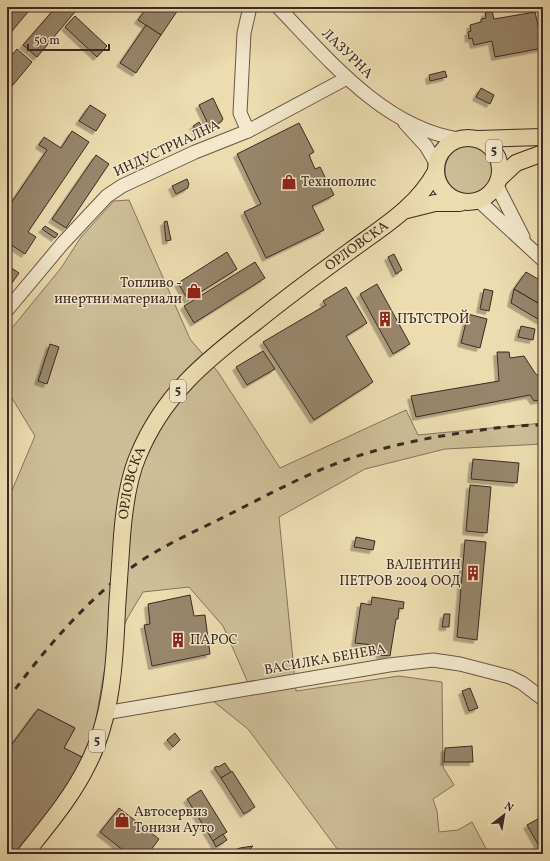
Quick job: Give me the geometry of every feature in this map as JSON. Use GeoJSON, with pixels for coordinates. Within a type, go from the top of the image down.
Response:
{"type":"FeatureCollection","features":[{"type":"Feature","properties":{"kind":"main road","name":"5"},"geometry":{"type":"LineString","coordinates":[[436,167],[439,155],[444,148],[451,143],[467,139],[543,137]]}},
{"type":"Feature","properties":{"kind":"main road","name":"5"},"geometry":{"type":"LineString","coordinates":[[467,139],[485,142],[493,149],[498,158],[500,168],[498,182]]}},
{"type":"Feature","properties":{"kind":"main road","name":"5"},"geometry":{"type":"LineString","coordinates":[[474,202],[492,193],[498,182],[516,163],[543,153]]}},
{"type":"Feature","properties":{"kind":"main road"},"geometry":{"type":"LineString","coordinates":[[436,167],[437,181],[446,194],[459,201],[474,202]]}},
{"type":"Feature","properties":{"kind":"main road","name":"ОРЛОВСКА"},"geometry":{"type":"LineString","coordinates":[[25,854],[59,812],[80,779],[96,745],[110,697],[122,536],[128,494],[137,458],[155,421],[185,382],[214,356],[292,293],[405,210],[424,191],[436,167]]}},
{"type":"Feature","properties":{"kind":"main road","name":"ОРЛОВСКА"},"geometry":{"type":"LineString","coordinates":[[405,210],[435,203],[474,202]]}},
{"type":"Feature","properties":{"kind":"street"},"geometry":{"type":"LineString","coordinates":[[248,131],[240,113],[244,33],[250,7]]}},
{"type":"Feature","properties":{"kind":"street","name":"ЛАЗУРНА"},"geometry":{"type":"LineString","coordinates":[[278,7],[347,78],[378,103],[400,117],[435,134],[467,139]]}},
{"type":"Feature","properties":{"kind":"street","name":"ИНДУСТРИАЛНА"},"geometry":{"type":"LineString","coordinates":[[7,310],[63,243],[107,196],[127,183],[195,152],[248,131],[347,78]]}},
{"type":"Feature","properties":{"kind":"street","name":"ЛАЗУРНА"},"geometry":{"type":"LineString","coordinates":[[400,117],[426,146],[436,167]]}},
{"type":"Feature","properties":{"kind":"street"},"geometry":{"type":"LineString","coordinates":[[498,182],[527,245]]}},
{"type":"Feature","properties":{"kind":"street"},"geometry":{"type":"LineString","coordinates":[[474,202],[543,260]]}},
{"type":"Feature","properties":{"kind":"street","name":"ВАСИЛКА БЕНЕВА"},"geometry":{"type":"LineString","coordinates":[[105,713],[389,665],[433,660],[460,664],[510,677],[522,683],[543,699]]}},
{"type":"Feature","properties":{"kind":"shaded area"},"geometry":{"type":"Polygon","coordinates":[[[464,146],[474,146],[483,150],[489,156],[492,161],[492,179],[483,190],[474,194],[464,194],[455,190],[449,184],[445,175],[445,165],[449,156],[455,150],[464,146]]]}},
{"type":"Feature","properties":{"kind":"shaded area"},"geometry":{"type":"Polygon","coordinates":[[[129,200],[190,339],[218,372],[280,468],[406,410],[418,435],[543,423],[543,444],[445,449],[365,469],[279,517],[296,691],[399,676],[442,682],[443,767],[454,785],[433,799],[437,811],[439,832],[458,830],[472,822],[489,854],[341,854],[248,729],[213,701],[248,683],[223,626],[189,587],[143,592],[128,617],[104,672],[96,719],[86,759],[64,748],[75,728],[38,709],[7,751],[7,502],[35,436],[7,390],[7,334],[61,268],[81,237],[114,201],[129,200]]]}},
{"type":"Feature","properties":{"kind":"building"},"geometry":{"type":"Polygon","coordinates":[[[7,7],[32,7],[7,37],[7,7]]]}},
{"type":"Feature","properties":{"kind":"building"},"geometry":{"type":"Polygon","coordinates":[[[56,7],[79,7],[37,57],[23,45],[56,7]]]}},
{"type":"Feature","properties":{"kind":"building"},"geometry":{"type":"Polygon","coordinates":[[[147,7],[180,7],[161,35],[138,20],[147,7]]]}},
{"type":"Feature","properties":{"kind":"building"},"geometry":{"type":"Polygon","coordinates":[[[492,11],[494,19],[535,12],[543,48],[495,57],[492,41],[474,45],[472,38],[469,39],[468,32],[471,31],[470,25],[481,22],[481,19],[486,18],[485,13],[492,11]]]}},
{"type":"Feature","properties":{"kind":"building"},"geometry":{"type":"Polygon","coordinates":[[[75,16],[107,46],[97,57],[65,27],[75,16]]]}},
{"type":"Feature","properties":{"kind":"building"},"geometry":{"type":"Polygon","coordinates":[[[146,25],[161,35],[136,73],[120,63],[146,25]]]}},
{"type":"Feature","properties":{"kind":"building"},"geometry":{"type":"Polygon","coordinates":[[[17,49],[32,62],[7,92],[7,61],[17,49]]]}},
{"type":"Feature","properties":{"kind":"building"},"geometry":{"type":"Polygon","coordinates":[[[445,71],[447,77],[430,81],[429,75],[445,71]]]}},
{"type":"Feature","properties":{"kind":"building"},"geometry":{"type":"Polygon","coordinates":[[[481,88],[494,95],[490,104],[476,97],[481,88]]]}},
{"type":"Feature","properties":{"kind":"building"},"geometry":{"type":"Polygon","coordinates":[[[213,98],[223,119],[221,122],[210,128],[199,105],[213,98]]]}},
{"type":"Feature","properties":{"kind":"building"},"geometry":{"type":"Polygon","coordinates":[[[90,105],[106,115],[96,131],[79,121],[90,105]]]}},
{"type":"Feature","properties":{"kind":"building"},"geometry":{"type":"Polygon","coordinates":[[[199,122],[205,132],[199,136],[193,126],[199,122]]]}},
{"type":"Feature","properties":{"kind":"building","name":"Технополис"},"geometry":{"type":"Polygon","coordinates":[[[299,123],[314,152],[309,155],[315,169],[320,167],[334,195],[312,206],[324,230],[266,258],[244,212],[261,204],[237,154],[299,123]]]}},
{"type":"Feature","properties":{"kind":"building"},"geometry":{"type":"Polygon","coordinates":[[[72,131],[89,142],[28,232],[36,237],[25,254],[7,242],[7,209],[47,150],[39,145],[44,137],[61,148],[72,131]]]}},
{"type":"Feature","properties":{"kind":"building"},"geometry":{"type":"Polygon","coordinates":[[[96,155],[109,164],[66,228],[52,219],[96,155]]]}},
{"type":"Feature","properties":{"kind":"building"},"geometry":{"type":"Polygon","coordinates":[[[187,179],[189,184],[188,188],[176,194],[172,186],[187,179]]]}},
{"type":"Feature","properties":{"kind":"building"},"geometry":{"type":"Polygon","coordinates":[[[167,221],[171,240],[166,241],[164,222],[167,221]]]}},
{"type":"Feature","properties":{"kind":"building"},"geometry":{"type":"Polygon","coordinates":[[[45,226],[58,234],[55,238],[42,229],[45,226]]]}},
{"type":"Feature","properties":{"kind":"building"},"geometry":{"type":"Polygon","coordinates":[[[227,252],[237,269],[188,300],[178,283],[227,252]]]}},
{"type":"Feature","properties":{"kind":"building"},"geometry":{"type":"Polygon","coordinates":[[[394,254],[402,270],[396,274],[388,257],[394,254]]]}},
{"type":"Feature","properties":{"kind":"building"},"geometry":{"type":"Polygon","coordinates":[[[255,262],[265,278],[194,323],[184,306],[255,262]]]}},
{"type":"Feature","properties":{"kind":"building"},"geometry":{"type":"Polygon","coordinates":[[[7,265],[19,273],[7,290],[7,265]]]}},
{"type":"Feature","properties":{"kind":"building"},"geometry":{"type":"Polygon","coordinates":[[[526,272],[543,282],[543,306],[514,289],[526,272]]]}},
{"type":"Feature","properties":{"kind":"building","name":"ПЪТСТРОЙ"},"geometry":{"type":"Polygon","coordinates":[[[377,284],[410,344],[393,354],[360,294],[377,284]]]}},
{"type":"Feature","properties":{"kind":"building"},"geometry":{"type":"Polygon","coordinates":[[[346,287],[367,323],[346,336],[373,382],[314,420],[263,342],[326,305],[323,301],[346,287]]]}},
{"type":"Feature","properties":{"kind":"building"},"geometry":{"type":"Polygon","coordinates":[[[484,289],[493,291],[489,311],[480,309],[484,289]]]}},
{"type":"Feature","properties":{"kind":"building"},"geometry":{"type":"Polygon","coordinates":[[[514,289],[543,306],[543,322],[511,303],[514,289]]]}},
{"type":"Feature","properties":{"kind":"building"},"geometry":{"type":"Polygon","coordinates":[[[468,314],[487,319],[480,348],[461,343],[468,314]]]}},
{"type":"Feature","properties":{"kind":"building"},"geometry":{"type":"Polygon","coordinates":[[[521,326],[535,329],[533,340],[518,337],[521,326]]]}},
{"type":"Feature","properties":{"kind":"building"},"geometry":{"type":"Polygon","coordinates":[[[50,344],[59,347],[47,384],[38,381],[50,344]]]}},
{"type":"Feature","properties":{"kind":"building"},"geometry":{"type":"Polygon","coordinates":[[[263,351],[275,369],[247,385],[236,367],[263,351]]]}},
{"type":"Feature","properties":{"kind":"building"},"geometry":{"type":"Polygon","coordinates":[[[497,352],[509,352],[510,358],[524,356],[535,373],[543,380],[543,399],[534,401],[530,395],[416,417],[411,396],[499,381],[497,352]]]}},
{"type":"Feature","properties":{"kind":"building"},"geometry":{"type":"Polygon","coordinates":[[[473,459],[519,463],[517,483],[471,479],[473,459]]]}},
{"type":"Feature","properties":{"kind":"building"},"geometry":{"type":"Polygon","coordinates":[[[470,485],[491,487],[487,533],[466,531],[470,485]]]}},
{"type":"Feature","properties":{"kind":"building"},"geometry":{"type":"Polygon","coordinates":[[[356,537],[375,541],[373,550],[354,547],[356,537]]]}},
{"type":"Feature","properties":{"kind":"building","name":"ВАЛЕНТИН ПЕТРОВ 2004 ООД"},"geometry":{"type":"Polygon","coordinates":[[[465,540],[486,542],[477,640],[457,637],[465,540]]]}},
{"type":"Feature","properties":{"kind":"building","name":"ПАРОС"},"geometry":{"type":"Polygon","coordinates":[[[190,595],[194,616],[205,615],[210,654],[152,666],[144,625],[150,624],[148,604],[190,595]]]}},
{"type":"Feature","properties":{"kind":"building"},"geometry":{"type":"Polygon","coordinates":[[[372,597],[404,602],[403,609],[399,608],[398,619],[396,619],[390,656],[380,655],[380,652],[373,651],[373,645],[355,643],[361,603],[371,605],[372,597]]]}},
{"type":"Feature","properties":{"kind":"building"},"geometry":{"type":"Polygon","coordinates":[[[444,614],[450,614],[449,627],[442,627],[444,614]]]}},
{"type":"Feature","properties":{"kind":"building"},"geometry":{"type":"Polygon","coordinates":[[[470,688],[478,708],[469,711],[462,691],[470,688]]]}},
{"type":"Feature","properties":{"kind":"building"},"geometry":{"type":"Polygon","coordinates":[[[38,709],[75,728],[64,748],[86,759],[20,854],[7,854],[7,751],[38,709]]]}},
{"type":"Feature","properties":{"kind":"building"},"geometry":{"type":"Polygon","coordinates":[[[175,733],[180,740],[173,747],[167,740],[175,733]]]}},
{"type":"Feature","properties":{"kind":"building"},"geometry":{"type":"Polygon","coordinates":[[[472,746],[473,762],[444,762],[445,748],[472,746]]]}},
{"type":"Feature","properties":{"kind":"building"},"geometry":{"type":"Polygon","coordinates":[[[225,763],[231,772],[221,778],[214,768],[225,763]]]}},
{"type":"Feature","properties":{"kind":"building"},"geometry":{"type":"Polygon","coordinates":[[[232,771],[255,807],[244,814],[221,778],[232,771]]]}},
{"type":"Feature","properties":{"kind":"building"},"geometry":{"type":"Polygon","coordinates":[[[201,790],[227,832],[213,841],[187,799],[201,790]]]}},
{"type":"Feature","properties":{"kind":"building","name":"Автосервиз Тонизи Ауто"},"geometry":{"type":"Polygon","coordinates":[[[119,808],[159,839],[148,854],[128,854],[100,832],[119,808]]]}},
{"type":"Feature","properties":{"kind":"building"},"geometry":{"type":"Polygon","coordinates":[[[543,816],[543,853],[527,825],[543,816]]]}},
{"type":"Feature","properties":{"kind":"building"},"geometry":{"type":"Polygon","coordinates":[[[223,834],[227,840],[216,847],[213,841],[223,834]]]}},
{"type":"Feature","properties":{"kind":"building"},"geometry":{"type":"Polygon","coordinates":[[[253,846],[245,854],[225,854],[240,848],[253,846]]]}},
{"type":"Feature","properties":{"kind":"railway"},"geometry":{"type":"LineString","coordinates":[[7,700],[48,648],[94,599],[139,562],[175,541],[320,470],[374,451],[411,442],[487,429],[543,425]]}},
{"type":"Feature","properties":{"kind":"place","name":"Технополис"},"geometry":{"type":"Point","coordinates":[289,182]}},
{"type":"Feature","properties":{"kind":"place","name":"Топливо - инертни материали"},"geometry":{"type":"Point","coordinates":[194,291]}},
{"type":"Feature","properties":{"kind":"place","name":"ПЪТСТРОЙ"},"geometry":{"type":"Point","coordinates":[385,319]}},
{"type":"Feature","properties":{"kind":"place","name":"ВАЛЕНТИН ПЕТРОВ 2004 ООД"},"geometry":{"type":"Point","coordinates":[473,573]}},
{"type":"Feature","properties":{"kind":"place","name":"ПАРОС"},"geometry":{"type":"Point","coordinates":[178,640]}},
{"type":"Feature","properties":{"kind":"place","name":"Автосервиз Тонизи Ауто"},"geometry":{"type":"Point","coordinates":[122,820]}}]}
